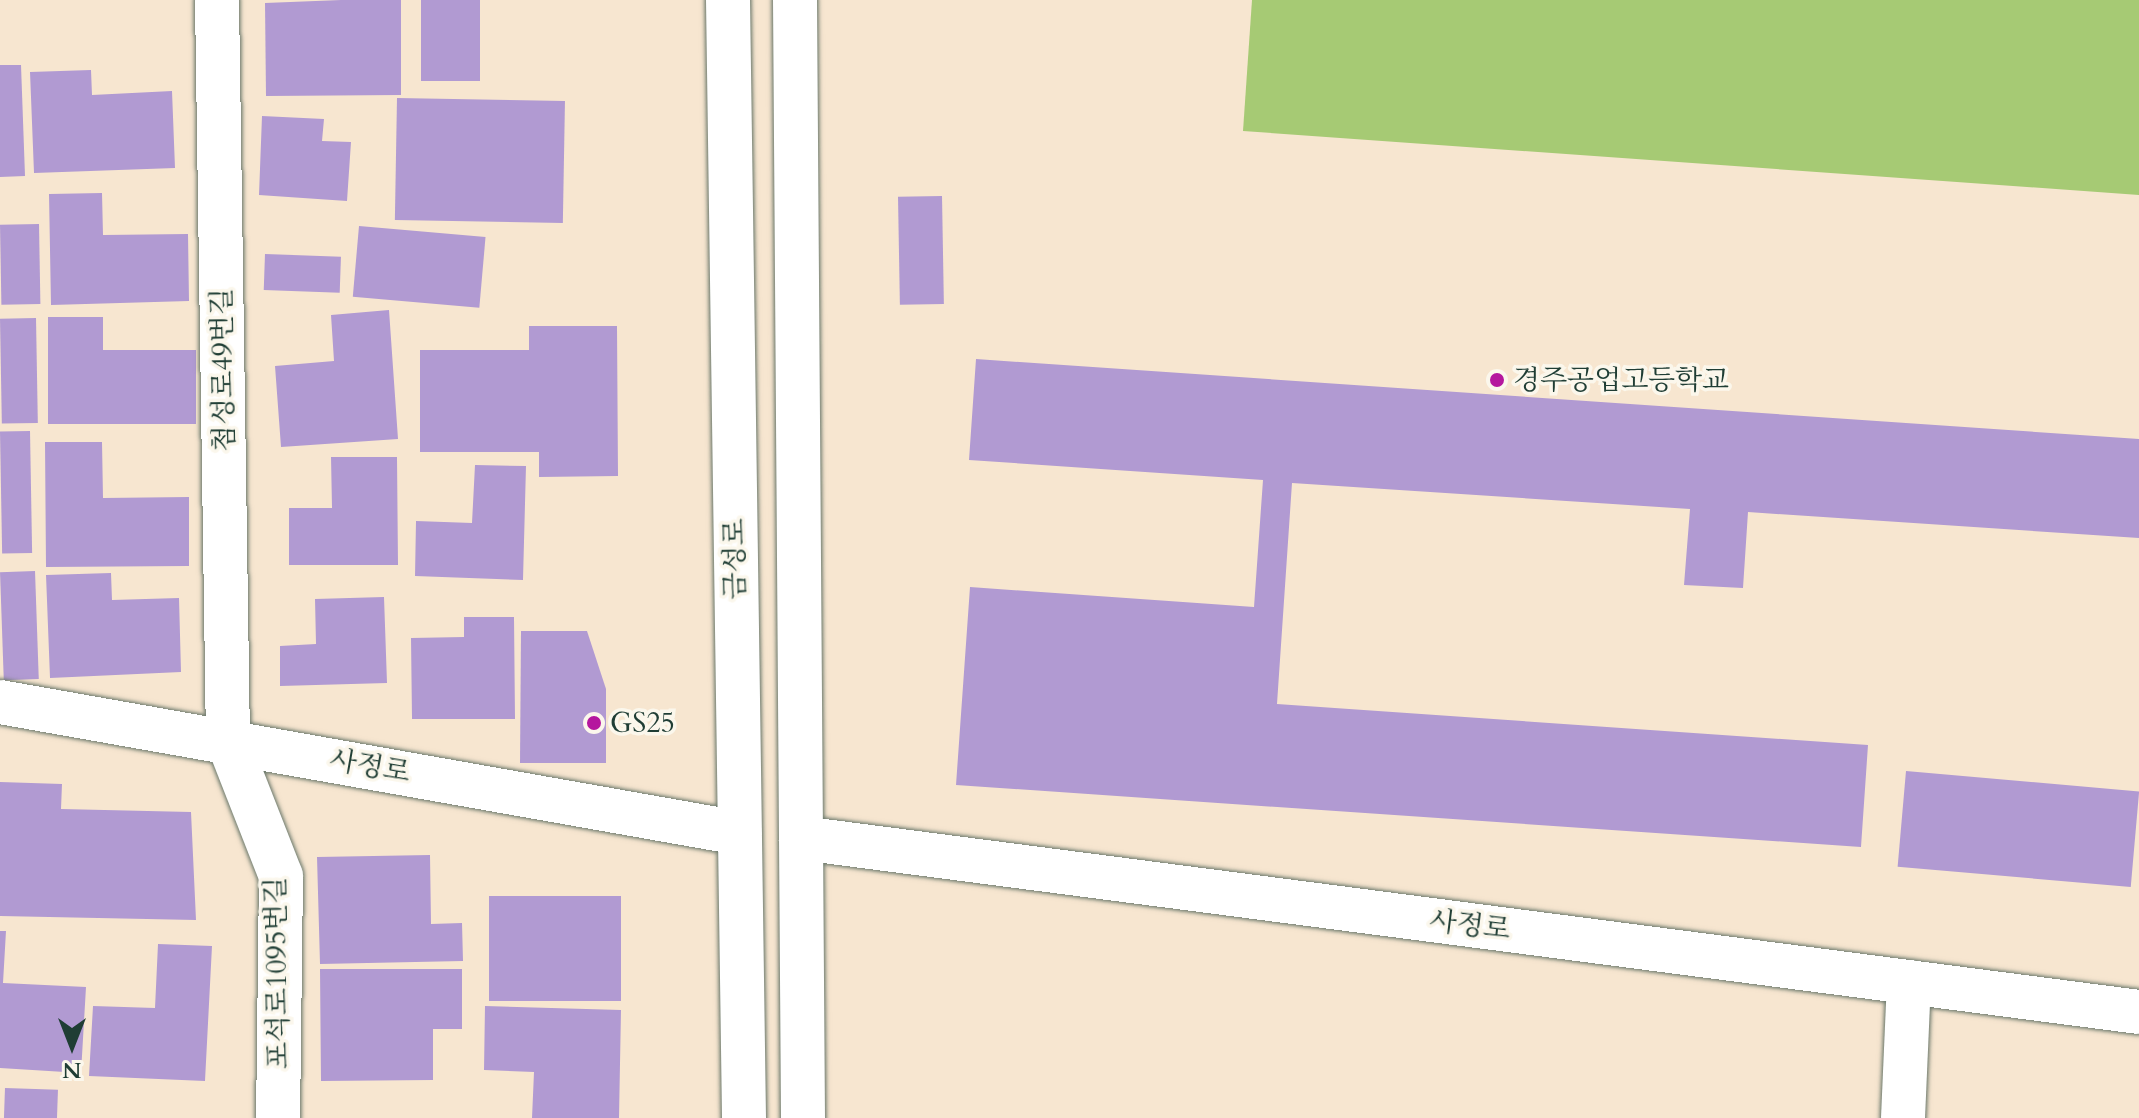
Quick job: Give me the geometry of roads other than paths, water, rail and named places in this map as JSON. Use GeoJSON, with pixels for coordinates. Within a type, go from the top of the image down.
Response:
{"type":"FeatureCollection","features":[{"type":"Feature","properties":{"kind":"street","name":"첨성로49번길"},"geometry":{"type":"LineString","coordinates":[[217,0],[228,741]]}},
{"type":"Feature","properties":{"kind":"street","name":"금성로"},"geometry":{"type":"LineString","coordinates":[[728,0],[744,1118]]}},
{"type":"Feature","properties":{"kind":"street"},"geometry":{"type":"LineString","coordinates":[[795,0],[803,1118]]}},
{"type":"Feature","properties":{"kind":"street","name":"사정로"},"geometry":{"type":"LineString","coordinates":[[0,702],[739,833],[801,838],[2139,1012]]}},
{"type":"Feature","properties":{"kind":"street","name":"포석로1095번길"},"geometry":{"type":"LineString","coordinates":[[228,741],[281,876],[278,1118]]}},
{"type":"Feature","properties":{"kind":"street"},"geometry":{"type":"LineString","coordinates":[[1903,1118],[1909,982]]}},
{"type":"Feature","properties":{"kind":"place","name":"경주공업고등학교"},"geometry":{"type":"Point","coordinates":[1497,380]}},
{"type":"Feature","properties":{"kind":"place","name":"GS25"},"geometry":{"type":"Point","coordinates":[594,723]}}]}
